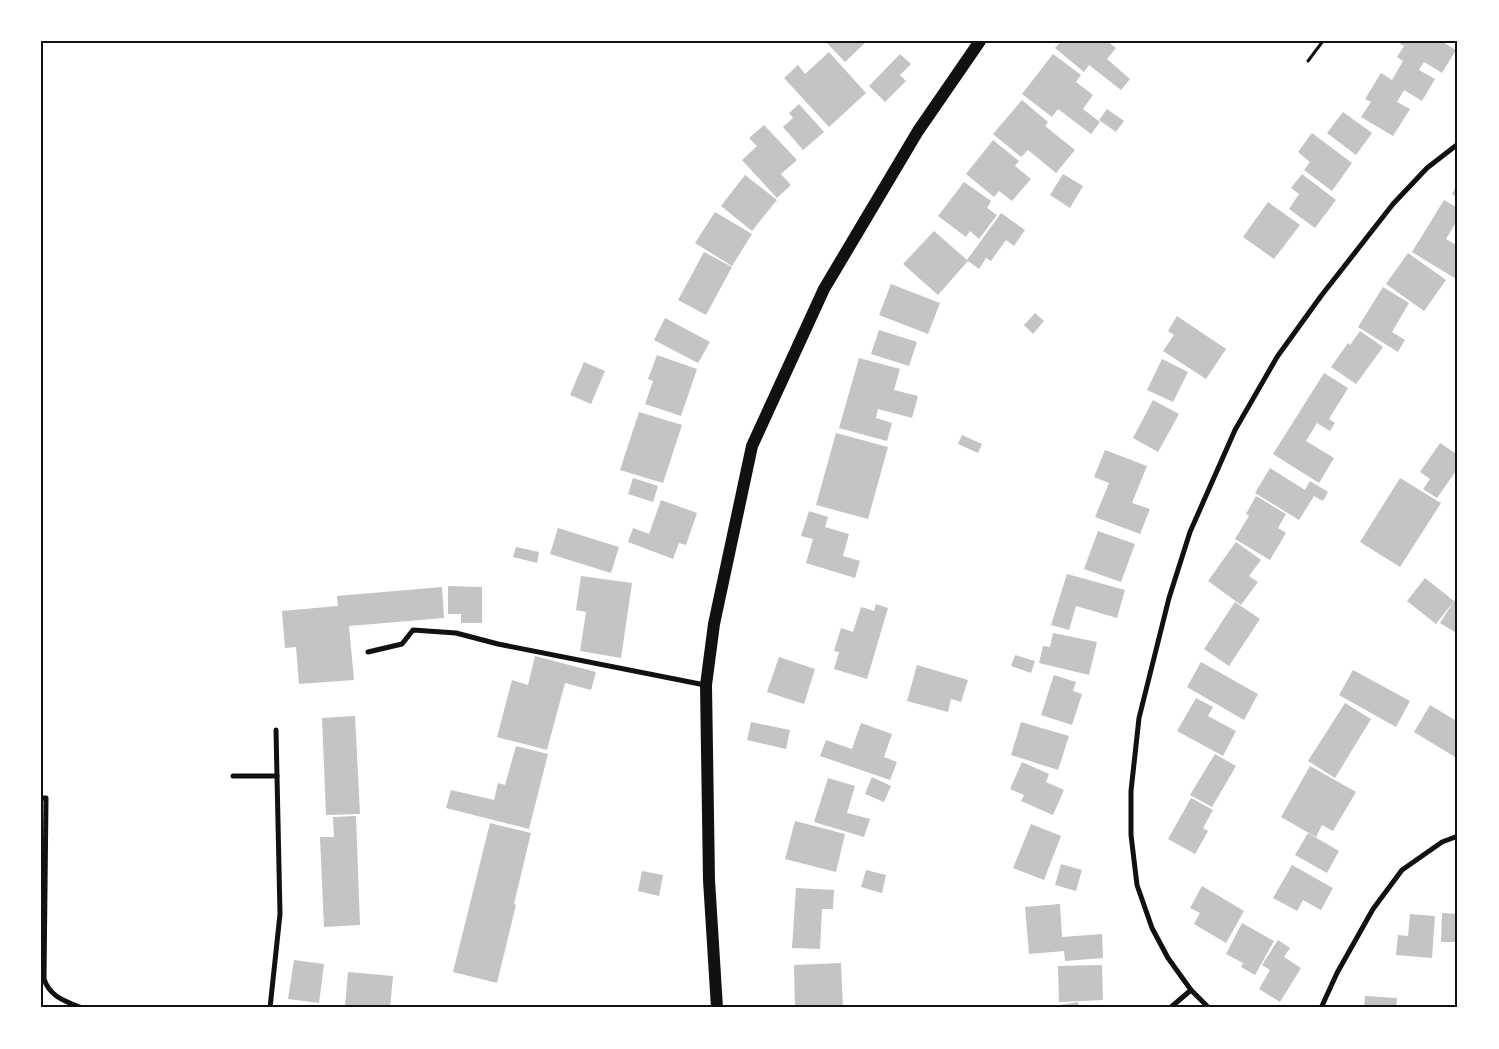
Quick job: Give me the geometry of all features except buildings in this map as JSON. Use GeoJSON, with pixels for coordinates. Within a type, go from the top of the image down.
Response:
{"type":"FeatureCollection","features":[{"type":"Feature","properties":{"kind":"main road"},"geometry":{"type":"LineString","coordinates":[[717,1008],[709,880],[706,685],[714,624],[752,446],[824,289],[918,131],[980,41]]}},
{"type":"Feature","properties":{"kind":"street"},"geometry":{"type":"LineString","coordinates":[[1209,1008],[1191,990],[1168,958],[1152,928],[1137,885],[1131,835],[1131,792],[1139,718],[1169,598],[1190,532],[1234,430],[1277,357],[1321,296],[1393,204],[1427,168],[1458,144]]}},
{"type":"Feature","properties":{"kind":"street"},"geometry":{"type":"LineString","coordinates":[[368,652],[402,644],[414,630],[456,633],[498,644],[706,685]]}},
{"type":"Feature","properties":{"kind":"street"},"geometry":{"type":"LineString","coordinates":[[270,1008],[280,914],[276,730]]}},
{"type":"Feature","properties":{"kind":"street"},"geometry":{"type":"LineString","coordinates":[[233,776],[277,776]]}},
{"type":"Feature","properties":{"kind":"street"},"geometry":{"type":"LineString","coordinates":[[43,798],[44,979],[47,989],[56,996],[82,1008]]}},
{"type":"Feature","properties":{"kind":"street"},"geometry":{"type":"LineString","coordinates":[[1321,1008],[1337,973],[1373,909],[1402,870],[1442,842],[1458,836]]}},
{"type":"Feature","properties":{"kind":"street"},"geometry":{"type":"LineString","coordinates":[[1170,1008],[1191,990]]}},
{"type":"Feature","properties":{"kind":"path"},"geometry":{"type":"LineString","coordinates":[[1308,61],[1323,41]]}}]}
